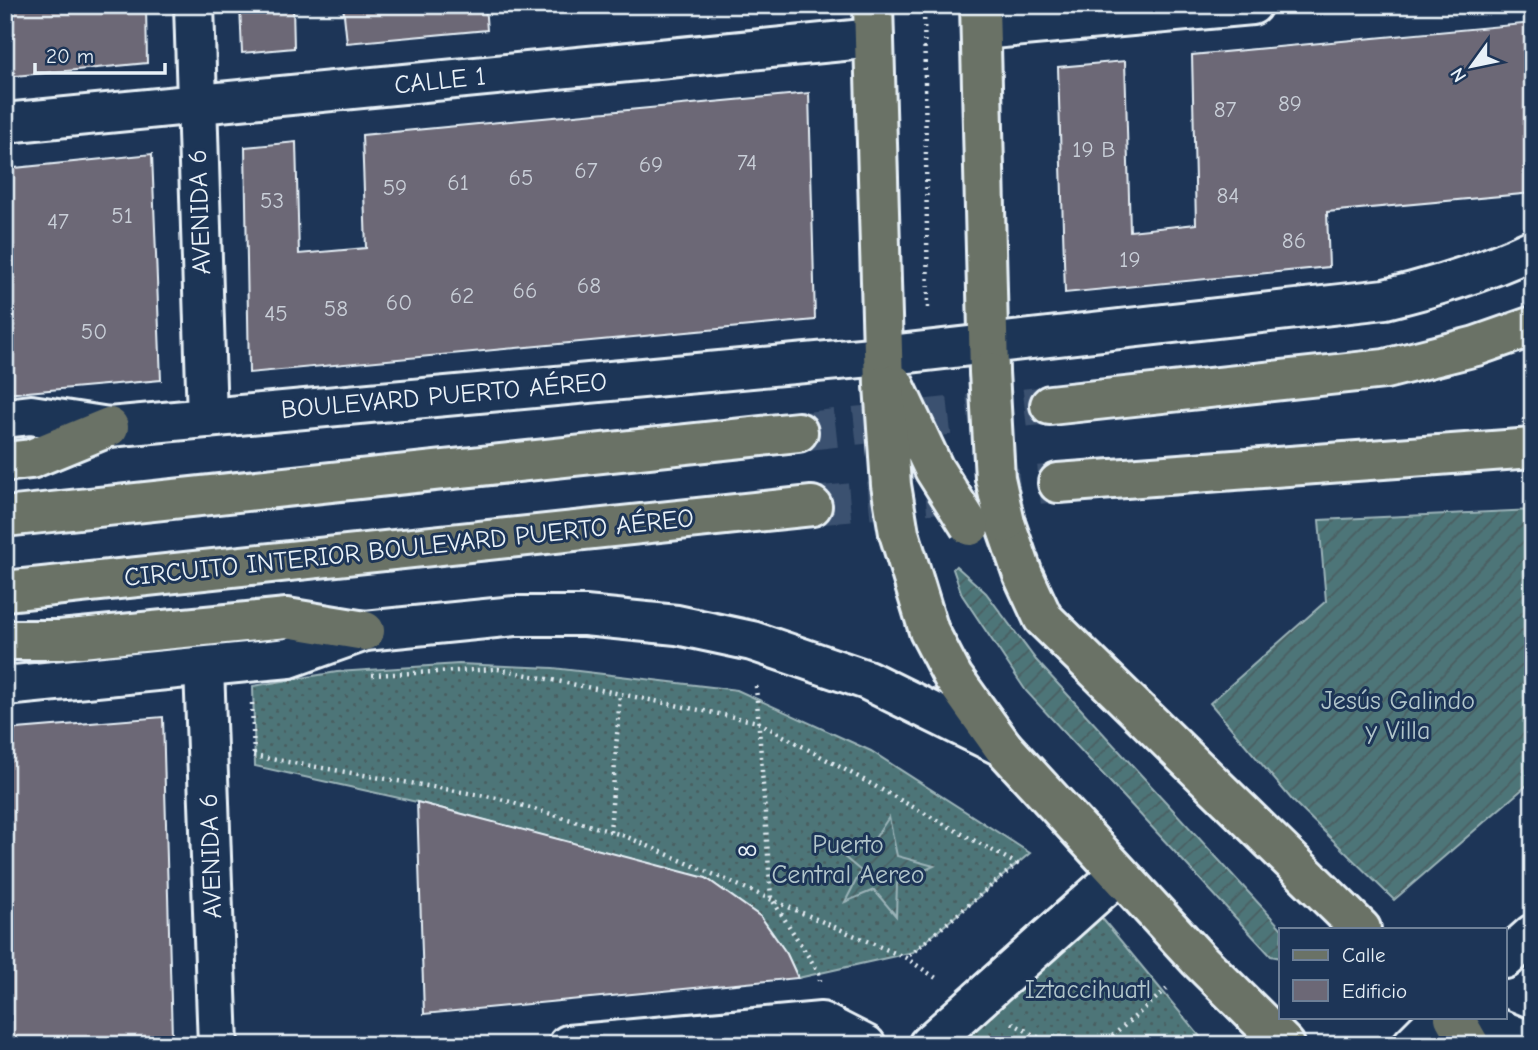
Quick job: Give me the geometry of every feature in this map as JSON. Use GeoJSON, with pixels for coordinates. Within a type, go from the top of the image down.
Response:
{"type":"FeatureCollection","features":[{"type":"Feature","properties":{"kind":"main road","name":"AVENIDA 6"},"geometry":{"type":"LineString","coordinates":[[194,5],[207,418]]}},
{"type":"Feature","properties":{"kind":"main road"},"geometry":{"type":"LineString","coordinates":[[1252,5],[981,17],[988,358],[995,478],[988,524],[1000,568],[1043,618],[1360,928]]}},
{"type":"Feature","properties":{"kind":"main road","name":"CALLE 1"},"geometry":{"type":"LineString","coordinates":[[5,123],[197,105],[874,22]]}},
{"type":"Feature","properties":{"kind":"main road"},"geometry":{"type":"LineString","coordinates":[[874,22],[891,485],[899,534],[929,631],[953,677],[1003,747],[1198,959],[1285,1045]]}},
{"type":"Feature","properties":{"kind":"main road"},"geometry":{"type":"LineString","coordinates":[[887,375],[929,351],[988,358],[1385,299],[1437,287],[1500,265],[1533,249]]}},
{"type":"Feature","properties":{"kind":"main road"},"geometry":{"type":"LineString","coordinates":[[1050,405],[1385,369],[1476,346],[1533,326]]}},
{"type":"Feature","properties":{"kind":"main road"},"geometry":{"type":"LineString","coordinates":[[887,375],[934,469],[988,524]]}},
{"type":"Feature","properties":{"kind":"main road","name":"BOULEVARD PUERTO AÉREO"},"geometry":{"type":"LineString","coordinates":[[5,418],[31,415],[109,427],[207,418],[887,375]]}},
{"type":"Feature","properties":{"kind":"main road"},"geometry":{"type":"LineString","coordinates":[[5,462],[31,459],[109,427]]}},
{"type":"Feature","properties":{"kind":"main road"},"geometry":{"type":"LineString","coordinates":[[5,517],[798,432]]}},
{"type":"Feature","properties":{"kind":"main road"},"geometry":{"type":"LineString","coordinates":[[1058,483],[1533,448]]}},
{"type":"Feature","properties":{"kind":"main road","name":"CIRCUITO INTERIOR BOULEVARD PUERTO AÉREO"},"geometry":{"type":"LineString","coordinates":[[5,591],[812,506]]}},
{"type":"Feature","properties":{"kind":"main road"},"geometry":{"type":"LineString","coordinates":[[5,686],[289,658],[365,631],[515,616],[585,616],[677,625],[752,641],[867,680],[1003,747]]}},
{"type":"Feature","properties":{"kind":"main road"},"geometry":{"type":"LineString","coordinates":[[5,640],[60,640],[288,618],[365,631]]}},
{"type":"Feature","properties":{"kind":"main road","name":"AVENIDA 6"},"geometry":{"type":"LineString","coordinates":[[204,668],[218,1045]]}},
{"type":"Feature","properties":{"kind":"main road"},"geometry":{"type":"LineString","coordinates":[[928,1045],[1119,874]]}},
{"type":"Feature","properties":{"kind":"main road"},"geometry":{"type":"LineString","coordinates":[[1506,958],[1533,934]]}},
{"type":"Feature","properties":{"kind":"main road"},"geometry":{"type":"LineString","coordinates":[[1412,1045],[1439,1018]]}},
{"type":"Feature","properties":{"kind":"main road"},"geometry":{"type":"LineString","coordinates":[[1455,1018],[1469,1045]]}},
{"type":"Feature","properties":{"kind":"main road"},"geometry":{"type":"LineString","coordinates":[[1472,1018],[1533,1044]]}},
{"type":"Feature","properties":{"kind":"main road"},"geometry":{"type":"LineString","coordinates":[[568,1045],[821,1022],[866,1045]]}},
{"type":"Feature","properties":{"kind":"path"},"geometry":{"type":"LineString","coordinates":[[924,5],[929,351]]}},
{"type":"Feature","properties":{"kind":"path","name":"8"},"geometry":{"type":"LineString","coordinates":[[752,641],[771,898],[820,973],[821,1022]]}},
{"type":"Feature","properties":{"kind":"path"},"geometry":{"type":"LineString","coordinates":[[359,676],[498,669],[758,722],[1017,864],[906,958]]}},
{"type":"Feature","properties":{"kind":"path"},"geometry":{"type":"LineString","coordinates":[[610,832],[621,693]]}},
{"type":"Feature","properties":{"kind":"path"},"geometry":{"type":"LineString","coordinates":[[252,698],[254,756]]}},
{"type":"Feature","properties":{"kind":"path"},"geometry":{"type":"LineString","coordinates":[[207,752],[254,756],[497,798],[610,832],[771,898],[906,958],[974,1003]]}},
{"type":"Feature","properties":{"kind":"path"},"geometry":{"type":"LineString","coordinates":[[1102,1045],[1198,959]]}},
{"type":"Feature","properties":{"kind":"green space","name":"Jesús Galindo y Villa"},"geometry":{"type":"Polygon","coordinates":[[[1533,510],[1533,780],[1394,900],[1292,800],[1210,703],[1326,601],[1319,520],[1533,510]]]}},
{"type":"Feature","properties":{"kind":"green space"},"geometry":{"type":"Polygon","coordinates":[[[956,566],[986,593],[1036,660],[1281,928],[1279,958],[1271,956],[1026,691],[962,595],[953,569],[956,566]]]}},
{"type":"Feature","properties":{"kind":"green space","name":"Puerto Central Aereo"},"geometry":{"type":"Polygon","coordinates":[[[459,664],[553,668],[737,690],[871,751],[1030,853],[913,952],[798,978],[787,954],[761,917],[707,879],[417,802],[255,766],[253,686],[337,672],[459,664]]]}},
{"type":"Feature","properties":{"kind":"green space"},"geometry":{"type":"Polygon","coordinates":[[[889,817],[897,856],[934,866],[897,883],[896,916],[874,890],[845,902],[861,871],[837,851],[868,849],[889,817]]]}},
{"type":"Feature","properties":{"kind":"green space","name":"Iztaccihuatl"},"geometry":{"type":"Polygon","coordinates":[[[1096,911],[1207,1045],[945,1045],[1096,911]]]}},
{"type":"Feature","properties":{"kind":"building"},"geometry":{"type":"Polygon","coordinates":[[[5,5],[146,5],[147,63],[5,77],[5,5]]]}},
{"type":"Feature","properties":{"kind":"building"},"geometry":{"type":"Polygon","coordinates":[[[240,5],[293,5],[294,48],[242,53],[240,5]]]}},
{"type":"Feature","properties":{"kind":"building"},"geometry":{"type":"Polygon","coordinates":[[[343,5],[485,5],[487,30],[347,43],[343,5]]]}},
{"type":"Feature","properties":{"kind":"building"},"geometry":{"type":"Polygon","coordinates":[[[1533,23],[1533,193],[1327,212],[1329,267],[1065,293],[1058,67],[1125,61],[1130,231],[1196,224],[1192,55],[1533,23]]]}},
{"type":"Feature","properties":{"kind":"building"},"geometry":{"type":"Polygon","coordinates":[[[809,93],[815,320],[249,373],[245,147],[296,142],[299,254],[366,248],[362,135],[809,93]]]}},
{"type":"Feature","properties":{"kind":"building"},"geometry":{"type":"Polygon","coordinates":[[[152,154],[161,380],[5,394],[5,169],[152,154]]]}},
{"type":"Feature","properties":{"kind":"building"},"geometry":{"type":"Polygon","coordinates":[[[163,717],[172,1037],[86,1045],[5,1045],[5,730],[163,717]]]}},
{"type":"Feature","properties":{"kind":"building"},"geometry":{"type":"Polygon","coordinates":[[[417,802],[706,878],[761,917],[787,954],[798,978],[424,1014],[417,802]]]}},
{"type":"Feature","properties":{"kind":"tunnel"},"geometry":{"type":"LineString","coordinates":[[798,432],[1050,405]]}},
{"type":"Feature","properties":{"kind":"tunnel"},"geometry":{"type":"LineString","coordinates":[[812,506],[1058,483]]}}]}
